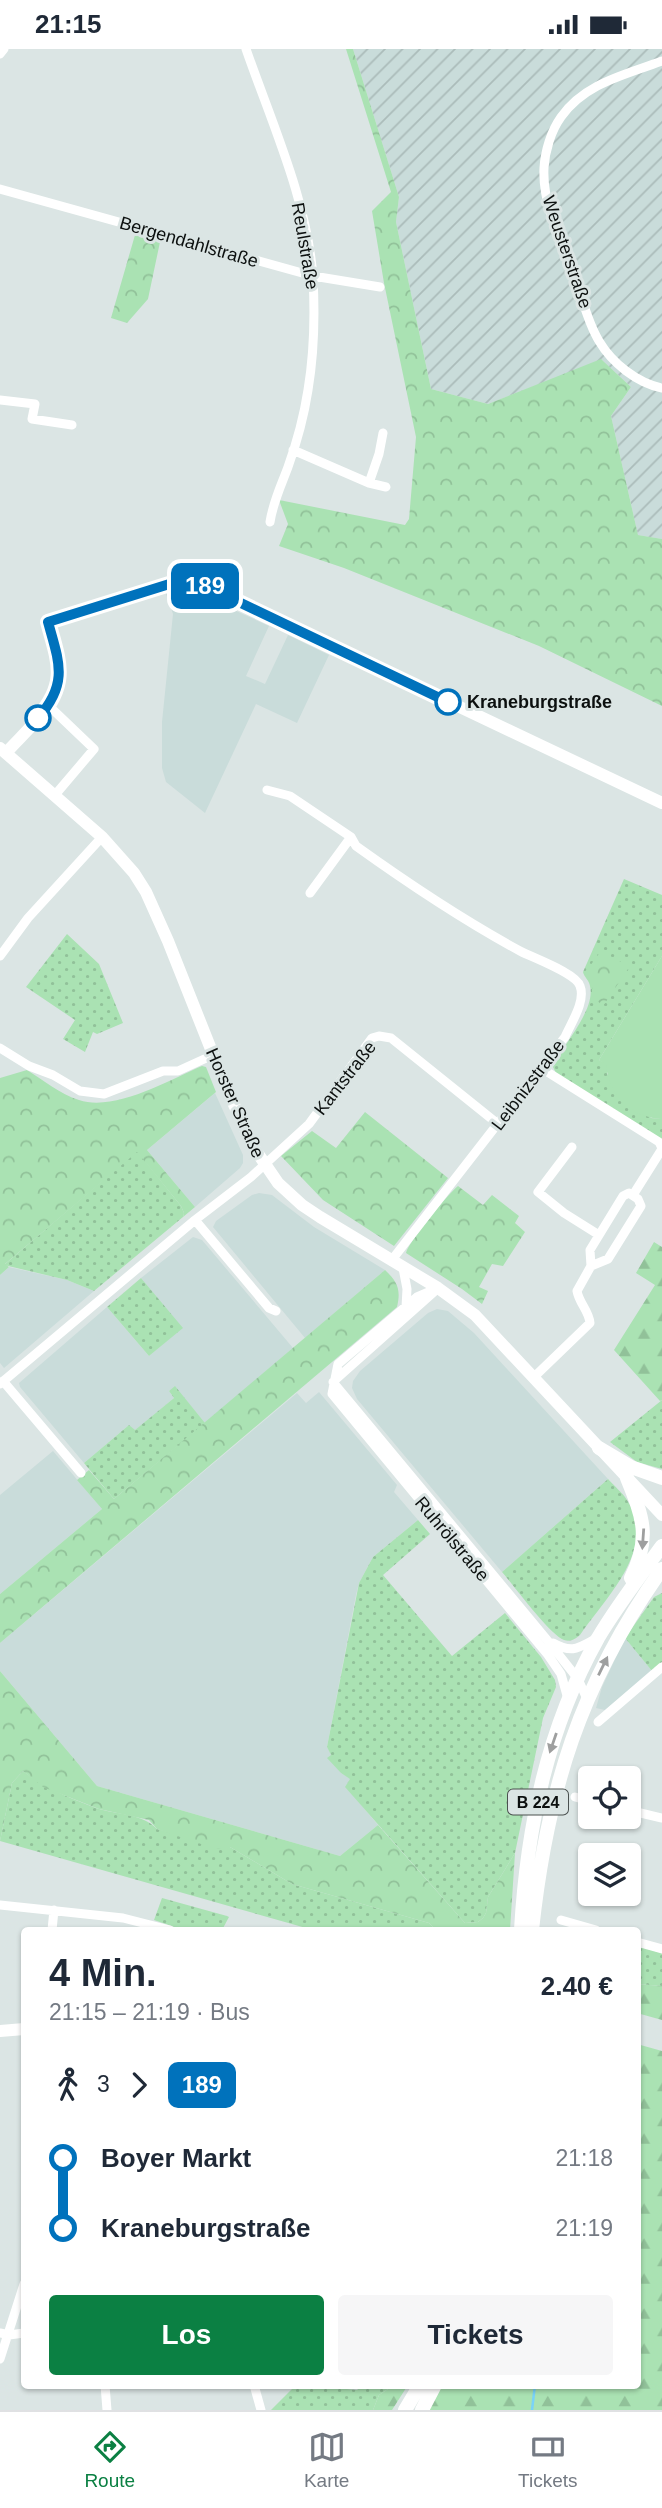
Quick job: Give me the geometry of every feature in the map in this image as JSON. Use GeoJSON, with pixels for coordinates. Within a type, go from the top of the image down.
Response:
{"type":"FeatureCollection","features":[{"type":"Feature","properties":{"kind":"main road"},"geometry":{"type":"LineString","coordinates":[[3,751],[48,706],[56,692],[61,673],[48,622],[179,581],[199,583],[662,803]]}},
{"type":"Feature","properties":{"kind":"main road","name":"Horster Straße"},"geometry":{"type":"LineString","coordinates":[[3,751],[102,837],[124,859],[146,892],[247,1135],[264,1165],[285,1191],[302,1205],[438,1288],[475,1315],[662,1515]]}},
{"type":"Feature","properties":{"kind":"main road"},"geometry":{"type":"LineString","coordinates":[[599,1448],[631,1468],[662,1478]]}},
{"type":"Feature","properties":{"kind":"main road"},"geometry":{"type":"LineString","coordinates":[[623,1599],[643,1549],[644,1529],[640,1507],[627,1478]]}},
{"type":"Feature","properties":{"kind":"main road","name":"B 224"},"geometry":{"type":"LineString","coordinates":[[521,1927],[528,1849],[546,1763],[568,1700],[599,1637],[662,1546]]}},
{"type":"Feature","properties":{"kind":"main road","name":"B 224"},"geometry":{"type":"LineString","coordinates":[[533,1927],[544,1842],[561,1770],[587,1699],[620,1632],[662,1569]]}},
{"type":"Feature","properties":{"kind":"main road"},"geometry":{"type":"LineString","coordinates":[[642,1597],[662,1586]]}},
{"type":"Feature","properties":{"kind":"main road"},"geometry":{"type":"LineString","coordinates":[[0,2031],[21,2029]]}},
{"type":"Feature","properties":{"kind":"main road"},"geometry":{"type":"LineString","coordinates":[[405,2410],[418,2389]]}},
{"type":"Feature","properties":{"kind":"main road"},"geometry":{"type":"LineString","coordinates":[[422,2410],[433,2389]]}},
{"type":"Feature","properties":{"kind":"street"},"geometry":{"type":"LineString","coordinates":[[0,54],[4,49]]}},
{"type":"Feature","properties":{"kind":"street","name":"Reulstraße"},"geometry":{"type":"LineString","coordinates":[[246,49],[292,181],[313,276],[314,316],[308,389],[301,426],[274,499],[270,522]]}},
{"type":"Feature","properties":{"kind":"street","name":"Weusterstraße"},"geometry":{"type":"LineString","coordinates":[[662,61],[596,85],[584,93],[560,118],[548,145],[544,167],[546,196],[599,341],[623,369],[662,388]]}},
{"type":"Feature","properties":{"kind":"street","name":"Bergendahlstraße"},"geometry":{"type":"LineString","coordinates":[[0,189],[313,276],[380,286]]}},
{"type":"Feature","properties":{"kind":"street"},"geometry":{"type":"LineString","coordinates":[[0,400],[35,404],[33,419],[72,425]]}},
{"type":"Feature","properties":{"kind":"street"},"geometry":{"type":"LineString","coordinates":[[369,484],[383,433]]}},
{"type":"Feature","properties":{"kind":"street"},"geometry":{"type":"LineString","coordinates":[[293,450],[369,484],[386,487]]}},
{"type":"Feature","properties":{"kind":"street"},"geometry":{"type":"LineString","coordinates":[[48,706],[94,749],[55,795]]}},
{"type":"Feature","properties":{"kind":"street","name":"Leibnizstraße"},"geometry":{"type":"LineString","coordinates":[[267,790],[290,796],[351,837],[356,846],[435,902],[521,952],[574,977],[580,985],[582,997],[565,1037],[391,1261]]}},
{"type":"Feature","properties":{"kind":"street"},"geometry":{"type":"LineString","coordinates":[[0,956],[28,918],[102,837]]}},
{"type":"Feature","properties":{"kind":"street"},"geometry":{"type":"LineString","coordinates":[[310,893],[351,837]]}},
{"type":"Feature","properties":{"kind":"street","name":"Kantstraße"},"geometry":{"type":"LineString","coordinates":[[264,1165],[309,1124],[367,1044],[372,1038],[379,1036],[387,1036],[395,1041],[498,1124]]}},
{"type":"Feature","properties":{"kind":"street"},"geometry":{"type":"LineString","coordinates":[[0,1048],[29,1066],[80,1091],[104,1094],[163,1071],[178,1071],[213,1055]]}},
{"type":"Feature","properties":{"kind":"street"},"geometry":{"type":"LineString","coordinates":[[541,1068],[659,1142],[662,1149],[633,1195]]}},
{"type":"Feature","properties":{"kind":"street"},"geometry":{"type":"LineString","coordinates":[[572,1147],[538,1192],[564,1213],[599,1235]]}},
{"type":"Feature","properties":{"kind":"street"},"geometry":{"type":"LineString","coordinates":[[81,1473],[1,1383],[264,1165]]}},
{"type":"Feature","properties":{"kind":"street"},"geometry":{"type":"LineString","coordinates":[[534,1378],[590,1323],[577,1291],[591,1266],[590,1250],[623,1196],[629,1193],[633,1195],[641,1206],[608,1259],[591,1266]]}},
{"type":"Feature","properties":{"kind":"street"},"geometry":{"type":"LineString","coordinates":[[195,1220],[269,1308],[276,1311]]}},
{"type":"Feature","properties":{"kind":"street"},"geometry":{"type":"LineString","coordinates":[[403,1268],[407,1289],[406,1307]]}},
{"type":"Feature","properties":{"kind":"street"},"geometry":{"type":"LineString","coordinates":[[333,1382],[338,1364],[418,1297],[438,1288]]}},
{"type":"Feature","properties":{"kind":"street"},"geometry":{"type":"LineString","coordinates":[[333,1382],[438,1288]]}},
{"type":"Feature","properties":{"kind":"street","name":"Ruhrölstraße"},"geometry":{"type":"LineString","coordinates":[[333,1382],[548,1641],[578,1679],[587,1699]]}},
{"type":"Feature","properties":{"kind":"street","name":"Ruhrölstraße"},"geometry":{"type":"LineString","coordinates":[[333,1382],[332,1394],[548,1655],[561,1674],[568,1700]]}},
{"type":"Feature","properties":{"kind":"street"},"geometry":{"type":"LineString","coordinates":[[548,1641],[564,1650],[574,1650],[599,1637]]}},
{"type":"Feature","properties":{"kind":"street"},"geometry":{"type":"LineString","coordinates":[[598,1722],[662,1667]]}},
{"type":"Feature","properties":{"kind":"street"},"geometry":{"type":"LineString","coordinates":[[641,1813],[662,1818]]}},
{"type":"Feature","properties":{"kind":"street"},"geometry":{"type":"LineString","coordinates":[[0,1905],[123,1918],[158,1927]]}},
{"type":"Feature","properties":{"kind":"street"},"geometry":{"type":"LineString","coordinates":[[52,1927],[54,1910]]}},
{"type":"Feature","properties":{"kind":"street"},"geometry":{"type":"LineString","coordinates":[[561,1920],[586,1927]]}},
{"type":"Feature","properties":{"kind":"street"},"geometry":{"type":"LineString","coordinates":[[641,1943],[662,1949]]}},
{"type":"Feature","properties":{"kind":"street"},"geometry":{"type":"LineString","coordinates":[[0,2359],[4,2334],[21,2292]]}},
{"type":"Feature","properties":{"kind":"street"},"geometry":{"type":"LineString","coordinates":[[105,2389],[107,2410]]}},
{"type":"Feature","properties":{"kind":"street"},"geometry":{"type":"LineString","coordinates":[[255,2389],[261,2410]]}},
{"type":"Feature","properties":{"kind":"shaded area"},"geometry":{"type":"Polygon","coordinates":[[[353,49],[662,49],[662,539],[638,535],[611,416],[631,387],[602,360],[488,404],[431,389],[396,222],[399,197],[353,49]]]}},
{"type":"Feature","properties":{"kind":"shaded area"},"geometry":{"type":"Polygon","coordinates":[[[179,591],[201,595],[269,626],[246,676],[265,684],[288,635],[329,655],[297,723],[256,704],[205,813],[166,782],[162,768],[162,722],[173,614],[166,594],[179,591]]]}},
{"type":"Feature","properties":{"kind":"shaded area"},"geometry":{"type":"Polygon","coordinates":[[[215,1093],[243,1155],[243,1163],[195,1207],[147,1150],[215,1093]]]}},
{"type":"Feature","properties":{"kind":"shaded area"},"geometry":{"type":"Polygon","coordinates":[[[252,1195],[272,1195],[314,1227],[385,1270],[305,1338],[213,1227],[216,1221],[252,1195]]]}},
{"type":"Feature","properties":{"kind":"shaded area"},"geometry":{"type":"Polygon","coordinates":[[[193,1237],[202,1240],[293,1348],[205,1423],[175,1387],[169,1391],[174,1398],[134,1431],[129,1425],[84,1463],[19,1383],[107,1307],[149,1356],[182,1328],[141,1278],[193,1237]]]}},
{"type":"Feature","properties":{"kind":"shaded area"},"geometry":{"type":"Polygon","coordinates":[[[9,1267],[67,1280],[94,1291],[4,1368],[0,1363],[0,1275],[9,1267]]]}},
{"type":"Feature","properties":{"kind":"shaded area"},"geometry":{"type":"Polygon","coordinates":[[[437,1309],[448,1311],[474,1333],[608,1479],[502,1572],[357,1399],[352,1388],[360,1371],[428,1313],[437,1309]]]}},
{"type":"Feature","properties":{"kind":"shaded area"},"geometry":{"type":"Polygon","coordinates":[[[319,1392],[397,1485],[394,1492],[418,1520],[373,1557],[359,1583],[356,1595],[327,1747],[341,1773],[351,1779],[346,1787],[378,1825],[340,1856],[97,1786],[0,1671],[0,1643],[297,1393],[306,1403],[319,1392]]]}},
{"type":"Feature","properties":{"kind":"shaded area"},"geometry":{"type":"Polygon","coordinates":[[[53,1451],[102,1509],[0,1594],[0,1495],[53,1451]]]}},
{"type":"Feature","properties":{"kind":"shaded area"},"geometry":{"type":"Polygon","coordinates":[[[625,1638],[652,1671],[605,1710],[596,1708],[602,1687],[625,1638]]]}},
{"type":"Feature","properties":{"kind":"green space"},"geometry":{"type":"Polygon","coordinates":[[[346,49],[353,49],[399,197],[396,222],[431,389],[488,404],[601,359],[631,387],[611,416],[638,535],[662,539],[662,706],[539,646],[344,568],[279,546],[288,524],[279,500],[405,525],[409,519],[416,437],[372,211],[391,192],[346,49]]]}},
{"type":"Feature","properties":{"kind":"green space"},"geometry":{"type":"Polygon","coordinates":[[[135,235],[160,242],[148,299],[127,323],[111,318],[135,235]]]}},
{"type":"Feature","properties":{"kind":"green space"},"geometry":{"type":"Polygon","coordinates":[[[624,879],[662,895],[662,956],[599,1060],[607,1064],[607,1074],[651,1118],[662,1119],[662,1140],[556,1073],[553,1067],[588,1006],[590,986],[583,972],[624,879]]]}},
{"type":"Feature","properties":{"kind":"green space"},"geometry":{"type":"Polygon","coordinates":[[[67,934],[99,964],[123,1023],[97,1034],[93,1032],[85,1052],[63,1039],[75,1020],[26,987],[67,934]]]}},
{"type":"Feature","properties":{"kind":"green space"},"geometry":{"type":"Polygon","coordinates":[[[600,952],[630,966],[603,1006],[592,996],[592,982],[585,973],[600,952]]]}},
{"type":"Feature","properties":{"kind":"green space"},"geometry":{"type":"Polygon","coordinates":[[[662,956],[661,1119],[640,1114],[623,1103],[612,1086],[606,1065],[599,1060],[662,956]]]}},
{"type":"Feature","properties":{"kind":"green space"},"geometry":{"type":"Polygon","coordinates":[[[202,1066],[206,1067],[216,1092],[147,1150],[195,1207],[183,1217],[181,1206],[137,1152],[5,1264],[9,1267],[0,1275],[0,1078],[27,1070],[58,1091],[93,1103],[109,1102],[142,1093],[202,1066]]]}},
{"type":"Feature","properties":{"kind":"green space"},"geometry":{"type":"Polygon","coordinates":[[[365,1112],[448,1178],[394,1246],[323,1200],[281,1156],[312,1131],[336,1148],[365,1112]]]}},
{"type":"Feature","properties":{"kind":"green space"},"geometry":{"type":"Polygon","coordinates":[[[137,1151],[181,1206],[183,1217],[94,1291],[67,1280],[4,1265],[137,1151]]]}},
{"type":"Feature","properties":{"kind":"green space"},"geometry":{"type":"Polygon","coordinates":[[[458,1186],[483,1205],[492,1195],[519,1216],[515,1223],[525,1232],[503,1266],[492,1264],[479,1287],[488,1291],[482,1304],[406,1253],[429,1218],[458,1186]]]}},
{"type":"Feature","properties":{"kind":"green space"},"geometry":{"type":"Polygon","coordinates":[[[654,1242],[662,1247],[660,1401],[614,1350],[655,1285],[636,1273],[654,1242]]]}},
{"type":"Feature","properties":{"kind":"green space"},"geometry":{"type":"Polygon","coordinates":[[[385,1270],[397,1287],[397,1307],[0,1643],[0,1594],[102,1509],[77,1480],[89,1470],[114,1499],[385,1270]]]}},
{"type":"Feature","properties":{"kind":"green space"},"geometry":{"type":"Polygon","coordinates":[[[141,1278],[183,1328],[149,1356],[107,1307],[141,1278]]]}},
{"type":"Feature","properties":{"kind":"green space"},"geometry":{"type":"Polygon","coordinates":[[[175,1386],[205,1423],[114,1499],[84,1463],[129,1425],[135,1430],[174,1398],[169,1391],[175,1386]]]}},
{"type":"Feature","properties":{"kind":"green space"},"geometry":{"type":"Polygon","coordinates":[[[662,1400],[662,1469],[637,1462],[610,1442],[662,1400]]]}},
{"type":"Feature","properties":{"kind":"green space"},"geometry":{"type":"Polygon","coordinates":[[[608,1479],[625,1497],[635,1518],[637,1536],[633,1554],[614,1589],[580,1635],[573,1640],[564,1640],[541,1620],[502,1572],[608,1479]]]}},
{"type":"Feature","properties":{"kind":"green space"},"geometry":{"type":"Polygon","coordinates":[[[418,1520],[430,1534],[383,1575],[452,1656],[505,1613],[541,1657],[555,1680],[556,1687],[543,1718],[515,1853],[488,1897],[486,1913],[478,1922],[465,1923],[345,1787],[350,1779],[327,1758],[331,1755],[327,1747],[359,1583],[373,1557],[418,1520]]]}},
{"type":"Feature","properties":{"kind":"green space"},"geometry":{"type":"Polygon","coordinates":[[[662,1593],[662,1662],[652,1671],[625,1638],[654,1597],[662,1593]]]}},
{"type":"Feature","properties":{"kind":"green space"},"geometry":{"type":"Polygon","coordinates":[[[0,1671],[97,1786],[340,1856],[378,1825],[465,1923],[478,1922],[483,1918],[488,1897],[515,1853],[510,1927],[433,1927],[429,1923],[292,1884],[230,1847],[216,1849],[157,1829],[149,1820],[99,1809],[43,1787],[23,1771],[12,1783],[0,1841],[0,1671]]]}},
{"type":"Feature","properties":{"kind":"green space"},"geometry":{"type":"Polygon","coordinates":[[[23,1771],[49,1788],[96,1808],[137,1817],[157,1829],[230,1847],[292,1884],[429,1923],[433,1927],[302,1927],[0,1841],[12,1783],[23,1771]]]}},
{"type":"Feature","properties":{"kind":"green space"},"geometry":{"type":"Polygon","coordinates":[[[162,1898],[229,1917],[224,1927],[174,1927],[154,1920],[162,1898]]]}},
{"type":"Feature","properties":{"kind":"green space"},"geometry":{"type":"Polygon","coordinates":[[[641,1947],[662,1953],[662,1986],[641,1984],[641,1947]]]}},
{"type":"Feature","properties":{"kind":"green space"},"geometry":{"type":"Polygon","coordinates":[[[641,1984],[662,1986],[662,2020],[641,2014],[641,1984]]]}},
{"type":"Feature","properties":{"kind":"green space"},"geometry":{"type":"Polygon","coordinates":[[[641,2045],[662,2051],[662,2410],[423,2410],[434,2389],[641,2389],[641,2045]]]}},
{"type":"Feature","properties":{"kind":"green space"},"geometry":{"type":"Polygon","coordinates":[[[292,2389],[388,2389],[379,2395],[373,2410],[271,2410],[292,2389]]]}},
{"type":"Feature","properties":{"kind":"green space"},"geometry":{"type":"Polygon","coordinates":[[[388,2389],[405,2389],[392,2410],[373,2410],[379,2395],[388,2389]]]}},
{"type":"Feature","properties":{"kind":"waterway"},"geometry":{"type":"LineString","coordinates":[[532,2410],[535,2389]]}},
{"type":"Feature","properties":{"kind":"bus line","name":"189"},"geometry":{"type":"LineString","coordinates":[[38,718],[56,692],[61,673],[48,622],[179,581],[199,583],[448,702]]}},
{"type":"Feature","properties":{"kind":"place","name":"Kraneburgstraße"},"geometry":{"type":"Point","coordinates":[448,702]}}]}
